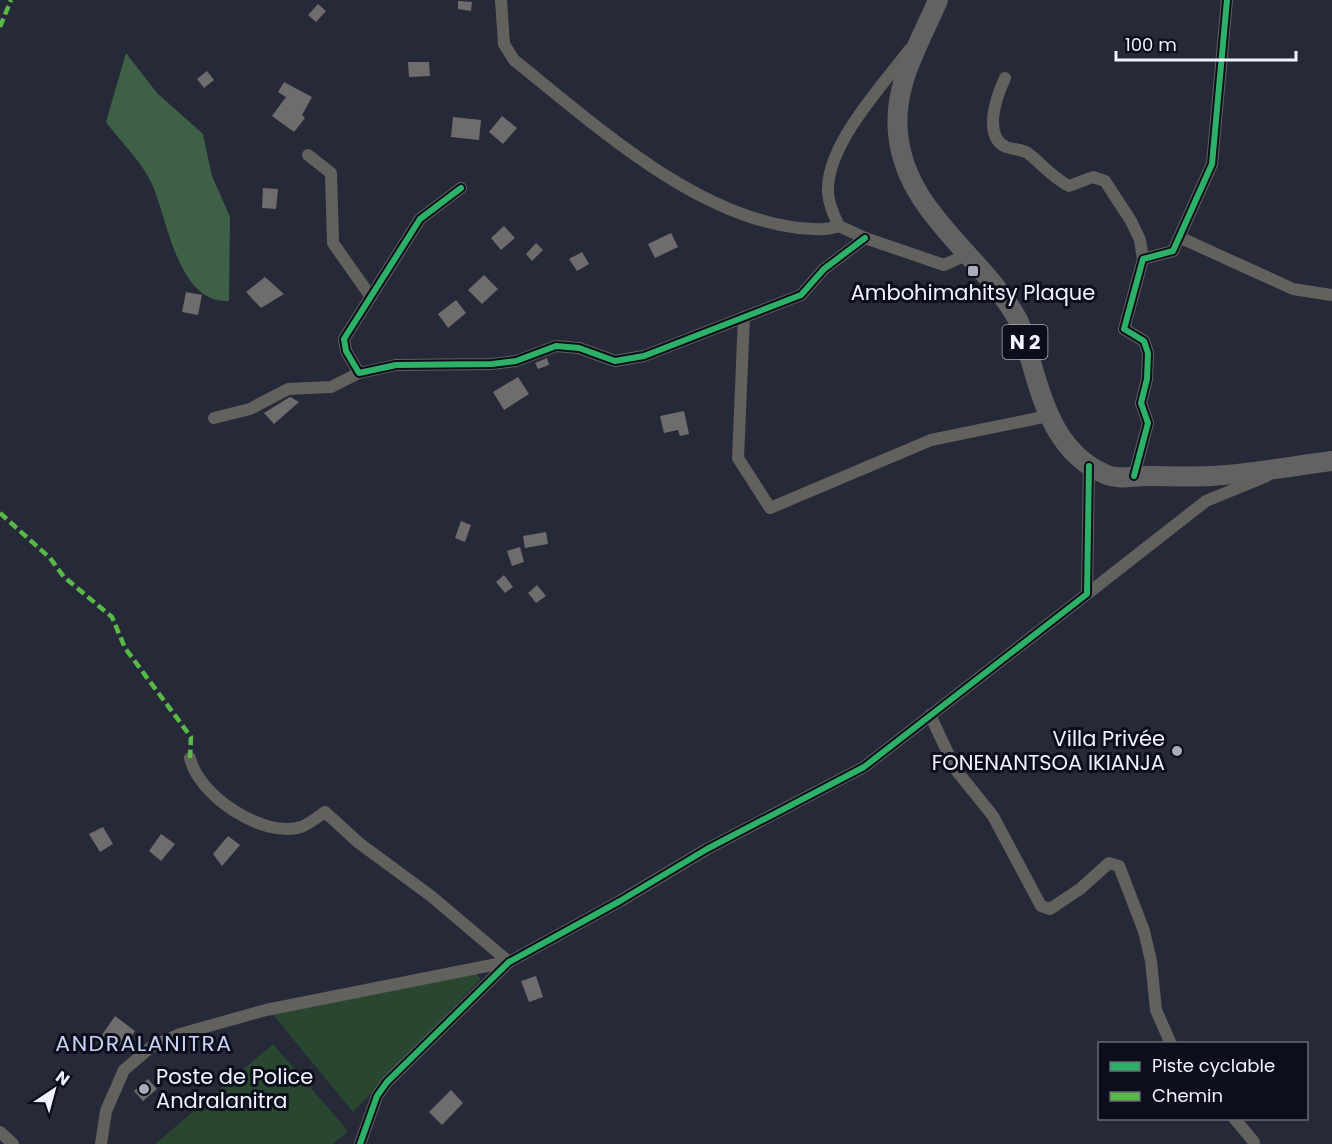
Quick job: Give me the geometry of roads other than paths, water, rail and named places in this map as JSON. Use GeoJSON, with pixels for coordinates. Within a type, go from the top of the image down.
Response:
{"type":"FeatureCollection","features":[{"type":"Feature","properties":{"kind":"main road","name":"N 2"},"geometry":{"type":"LineString","coordinates":[[938,0],[903,78],[898,106],[897,133],[906,171],[926,207],[1004,299],[1019,322],[1048,416],[1063,441],[1089,466],[1119,478],[1211,476],[1332,461]]}},
{"type":"Feature","properties":{"kind":"street"},"geometry":{"type":"LineString","coordinates":[[501,0],[504,44],[514,60],[636,156],[732,212],[770,224],[827,231],[839,226]]}},
{"type":"Feature","properties":{"kind":"street"},"geometry":{"type":"LineString","coordinates":[[1143,259],[1173,252],[1212,164],[1227,0]]}},
{"type":"Feature","properties":{"kind":"street"},"geometry":{"type":"LineString","coordinates":[[927,27],[847,134],[831,166],[827,188],[831,209],[839,226],[865,238],[944,265],[966,255]]}},
{"type":"Feature","properties":{"kind":"street"},"geometry":{"type":"LineString","coordinates":[[1005,78],[996,96],[993,123],[999,141],[1006,147],[1027,152],[1053,177],[1069,186],[1093,177],[1106,181],[1140,240],[1143,259],[1124,329],[1144,341],[1148,353],[1147,379],[1142,403],[1148,423],[1134,476]]}},
{"type":"Feature","properties":{"kind":"street"},"geometry":{"type":"LineString","coordinates":[[308,155],[331,173],[333,243],[371,297]]}},
{"type":"Feature","properties":{"kind":"street"},"geometry":{"type":"LineString","coordinates":[[359,373],[346,351],[344,339],[420,219],[461,188]]}},
{"type":"Feature","properties":{"kind":"street"},"geometry":{"type":"LineString","coordinates":[[214,418],[250,409],[288,389],[331,387],[359,373],[396,365],[492,364],[516,361],[556,346],[579,348],[615,361],[644,356],[801,295],[824,269],[865,238]]}},
{"type":"Feature","properties":{"kind":"street"},"geometry":{"type":"LineString","coordinates":[[1180,238],[1293,288],[1332,295]]}},
{"type":"Feature","properties":{"kind":"street"},"geometry":{"type":"LineString","coordinates":[[744,317],[738,458],[770,508],[931,440],[1048,416]]}},
{"type":"Feature","properties":{"kind":"street"},"geometry":{"type":"LineString","coordinates":[[360,1144],[377,1096],[387,1082],[509,962],[716,844],[782,812],[818,789],[864,767],[1206,501],[1293,465]]}},
{"type":"Feature","properties":{"kind":"street"},"geometry":{"type":"LineString","coordinates":[[1087,594],[1089,466]]}},
{"type":"Feature","properties":{"kind":"street"},"geometry":{"type":"LineString","coordinates":[[930,715],[956,770],[993,816],[1041,906],[1050,909],[1080,889],[1109,863],[1119,866],[1143,931],[1151,961],[1156,1010],[1170,1042]]}},
{"type":"Feature","properties":{"kind":"street"},"geometry":{"type":"LineString","coordinates":[[190,758],[193,770],[202,783],[241,815],[255,823],[273,828],[301,827],[325,812],[359,843],[431,896],[509,962]]}},
{"type":"Feature","properties":{"kind":"street"},"geometry":{"type":"LineString","coordinates":[[102,1144],[106,1111],[124,1070],[151,1047],[180,1034],[266,1010],[509,962]]}},
{"type":"Feature","properties":{"kind":"street"},"geometry":{"type":"LineString","coordinates":[[1235,1120],[1254,1142]]}},
{"type":"Feature","properties":{"kind":"street"},"geometry":{"type":"LineString","coordinates":[[0,1132],[13,1144]]}},
{"type":"Feature","properties":{"kind":"place","name":"Ambohimahitsy Plaque"},"geometry":{"type":"Point","coordinates":[973,271]}},
{"type":"Feature","properties":{"kind":"place","name":"Villa Privée FONENANTSOA IKIANJA"},"geometry":{"type":"Point","coordinates":[1177,751]}},
{"type":"Feature","properties":{"kind":"place","name":"Poste de Police Andralanitra"},"geometry":{"type":"Point","coordinates":[144,1089]}},
{"type":"Feature","properties":{"kind":"district","name":"ANDRALANITRA"},"geometry":{"type":"Point","coordinates":[144,1043]}}]}
